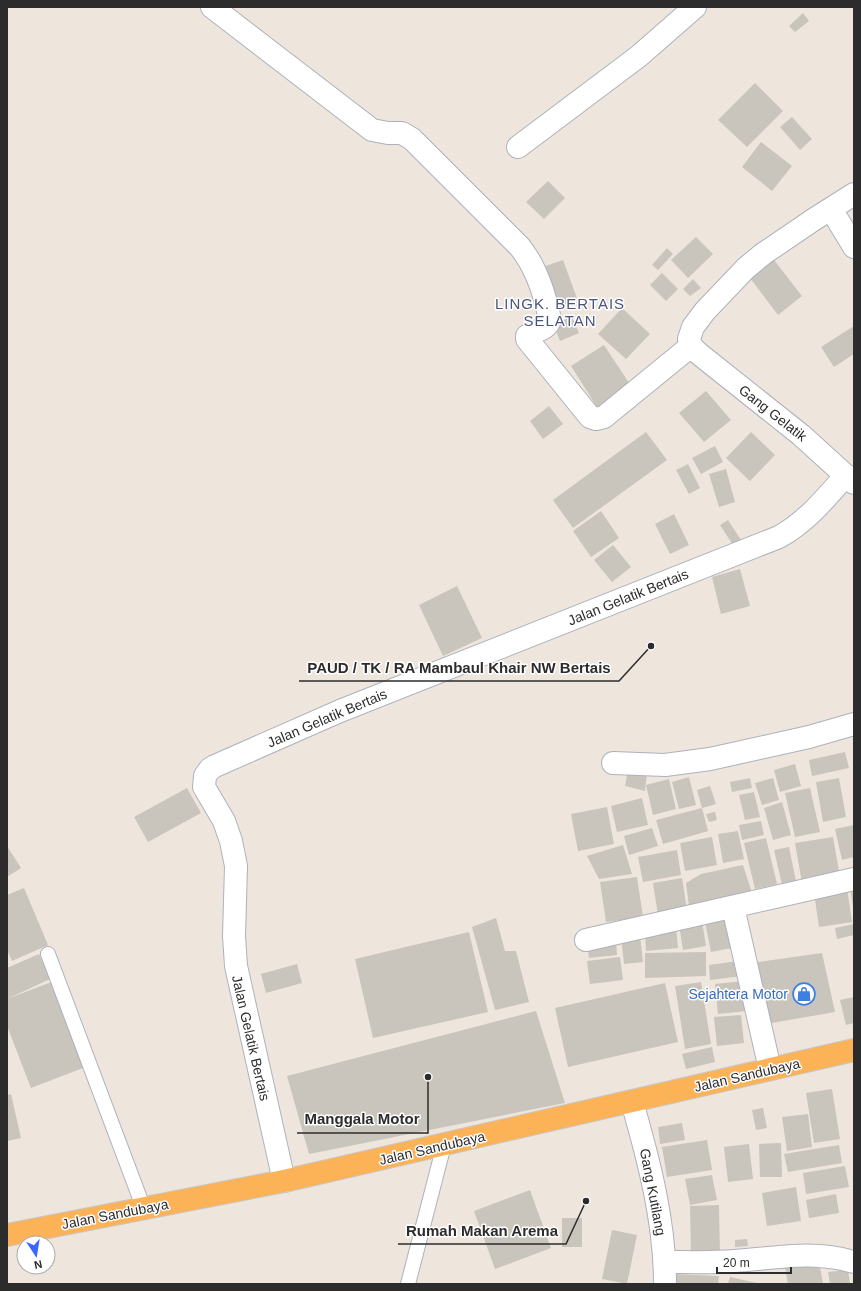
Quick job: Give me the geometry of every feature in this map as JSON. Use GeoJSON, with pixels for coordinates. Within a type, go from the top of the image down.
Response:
{"type":"FeatureCollection","features":[{"type":"Feature","properties":{"kind":"highway","name":"Jalan Sandubaya"},"geometry":{"type":"LineString","coordinates":[[7,1235],[284,1181],[854,1050]]}},
{"type":"Feature","properties":{"kind":"street"},"geometry":{"type":"LineString","coordinates":[[212,7],[372,130],[388,133],[402,133],[412,139],[520,247],[535,273],[550,320],[549,324],[543,329],[528,335],[527,339],[590,417],[596,419],[604,417],[691,346],[689,339],[693,327],[705,310],[746,268],[763,254],[854,194]]}},
{"type":"Feature","properties":{"kind":"street"},"geometry":{"type":"LineString","coordinates":[[518,147],[639,56],[695,7]]}},
{"type":"Feature","properties":{"kind":"street"},"geometry":{"type":"LineString","coordinates":[[831,209],[854,247]]}},
{"type":"Feature","properties":{"kind":"street","name":"Gang Gelatik"},"geometry":{"type":"LineString","coordinates":[[691,346],[801,435],[850,479]]}},
{"type":"Feature","properties":{"kind":"street","name":"Jalan Gelatik Bertais"},"geometry":{"type":"LineString","coordinates":[[284,1181],[236,966],[234,936],[236,866],[231,840],[224,821],[204,787],[204,778],[208,771],[215,766],[340,712],[779,537],[794,528],[850,479]]}},
{"type":"Feature","properties":{"kind":"street"},"geometry":{"type":"LineString","coordinates":[[613,764],[665,765],[710,759],[809,737],[854,724]]}},
{"type":"Feature","properties":{"kind":"street"},"geometry":{"type":"LineString","coordinates":[[586,940],[854,878]]}},
{"type":"Feature","properties":{"kind":"street"},"geometry":{"type":"LineString","coordinates":[[733,907],[770,1069]]}},
{"type":"Feature","properties":{"kind":"street","name":"Gang Kutilang"},"geometry":{"type":"LineString","coordinates":[[632,1102],[655,1190],[665,1262],[665,1284]]}},
{"type":"Feature","properties":{"kind":"street"},"geometry":{"type":"LineString","coordinates":[[665,1262],[734,1261],[782,1256],[818,1255],[854,1262]]}},
{"type":"Feature","properties":{"kind":"lane"},"geometry":{"type":"LineString","coordinates":[[48,954],[144,1208]]}},
{"type":"Feature","properties":{"kind":"lane"},"geometry":{"type":"LineString","coordinates":[[408,1284],[444,1145]]}},
{"type":"Feature","properties":{"kind":"building"},"geometry":{"type":"Polygon","coordinates":[[[803,13],[809,21],[795,32],[789,26],[803,13]]]}},
{"type":"Feature","properties":{"kind":"building"},"geometry":{"type":"Polygon","coordinates":[[[755,83],[783,111],[747,147],[718,120],[755,83]]]}},
{"type":"Feature","properties":{"kind":"building"},"geometry":{"type":"Polygon","coordinates":[[[792,117],[812,139],[800,150],[780,127],[792,117]]]}},
{"type":"Feature","properties":{"kind":"building"},"geometry":{"type":"Polygon","coordinates":[[[761,142],[792,166],[772,191],[742,167],[761,142]]]}},
{"type":"Feature","properties":{"kind":"building"},"geometry":{"type":"Polygon","coordinates":[[[548,181],[565,198],[544,219],[526,202],[548,181]]]}},
{"type":"Feature","properties":{"kind":"building"},"geometry":{"type":"Polygon","coordinates":[[[696,237],[713,254],[688,278],[671,260],[696,237]]]}},
{"type":"Feature","properties":{"kind":"building"},"geometry":{"type":"Polygon","coordinates":[[[667,248],[673,254],[658,270],[652,265],[667,248]]]}},
{"type":"Feature","properties":{"kind":"building"},"geometry":{"type":"Polygon","coordinates":[[[563,260],[578,301],[552,310],[537,269],[563,260]]]}},
{"type":"Feature","properties":{"kind":"building"},"geometry":{"type":"Polygon","coordinates":[[[774,260],[802,296],[778,315],[750,278],[774,260]]]}},
{"type":"Feature","properties":{"kind":"building"},"geometry":{"type":"Polygon","coordinates":[[[662,273],[678,289],[666,301],[650,285],[662,273]]]}},
{"type":"Feature","properties":{"kind":"building"},"geometry":{"type":"Polygon","coordinates":[[[693,279],[701,288],[690,296],[683,289],[693,279]]]}},
{"type":"Feature","properties":{"kind":"building"},"geometry":{"type":"Polygon","coordinates":[[[622,308],[650,334],[626,359],[598,334],[622,308]]]}},
{"type":"Feature","properties":{"kind":"building"},"geometry":{"type":"Polygon","coordinates":[[[572,317],[579,333],[560,341],[553,324],[572,317]]]}},
{"type":"Feature","properties":{"kind":"building"},"geometry":{"type":"Polygon","coordinates":[[[854,326],[854,354],[834,367],[821,347],[854,326]]]}},
{"type":"Feature","properties":{"kind":"building"},"geometry":{"type":"Polygon","coordinates":[[[604,345],[631,386],[597,407],[571,366],[604,345]]]}},
{"type":"Feature","properties":{"kind":"building"},"geometry":{"type":"Polygon","coordinates":[[[706,391],[731,420],[704,442],[679,413],[706,391]]]}},
{"type":"Feature","properties":{"kind":"building"},"geometry":{"type":"Polygon","coordinates":[[[549,406],[563,424],[543,439],[530,421],[549,406]]]}},
{"type":"Feature","properties":{"kind":"building"},"geometry":{"type":"Polygon","coordinates":[[[646,432],[667,460],[573,528],[553,500],[646,432]]]}},
{"type":"Feature","properties":{"kind":"building"},"geometry":{"type":"Polygon","coordinates":[[[751,432],[775,455],[750,481],[726,458],[751,432]]]}},
{"type":"Feature","properties":{"kind":"building"},"geometry":{"type":"Polygon","coordinates":[[[715,446],[723,462],[701,474],[692,458],[715,446]]]}},
{"type":"Feature","properties":{"kind":"building"},"geometry":{"type":"Polygon","coordinates":[[[688,464],[700,488],[689,494],[676,470],[688,464]]]}},
{"type":"Feature","properties":{"kind":"building"},"geometry":{"type":"Polygon","coordinates":[[[726,469],[735,502],[719,507],[709,474],[726,469]]]}},
{"type":"Feature","properties":{"kind":"building"},"geometry":{"type":"Polygon","coordinates":[[[601,511],[619,538],[591,557],[573,531],[601,511]]]}},
{"type":"Feature","properties":{"kind":"building"},"geometry":{"type":"Polygon","coordinates":[[[674,514],[689,545],[670,554],[655,524],[674,514]]]}},
{"type":"Feature","properties":{"kind":"building"},"geometry":{"type":"Polygon","coordinates":[[[728,520],[743,543],[735,548],[720,525],[728,520]]]}},
{"type":"Feature","properties":{"kind":"building"},"geometry":{"type":"Polygon","coordinates":[[[613,545],[631,567],[612,582],[594,560],[613,545]]]}},
{"type":"Feature","properties":{"kind":"building"},"geometry":{"type":"Polygon","coordinates":[[[740,569],[750,606],[721,614],[712,577],[740,569]]]}},
{"type":"Feature","properties":{"kind":"building"},"geometry":{"type":"Polygon","coordinates":[[[457,586],[482,638],[443,656],[419,605],[457,586]]]}},
{"type":"Feature","properties":{"kind":"building"},"geometry":{"type":"Polygon","coordinates":[[[845,752],[849,768],[812,776],[809,760],[845,752]]]}},
{"type":"Feature","properties":{"kind":"building"},"geometry":{"type":"Polygon","coordinates":[[[795,764],[801,786],[780,792],[774,770],[795,764]]]}},
{"type":"Feature","properties":{"kind":"building"},"geometry":{"type":"Polygon","coordinates":[[[628,770],[647,773],[645,791],[625,786],[628,770]]]}},
{"type":"Feature","properties":{"kind":"building"},"geometry":{"type":"Polygon","coordinates":[[[689,777],[696,805],[679,809],[672,782],[689,777]]]}},
{"type":"Feature","properties":{"kind":"building"},"geometry":{"type":"Polygon","coordinates":[[[750,778],[752,788],[732,792],[730,782],[750,778]]]}},
{"type":"Feature","properties":{"kind":"building"},"geometry":{"type":"Polygon","coordinates":[[[773,778],[779,800],[762,805],[755,783],[773,778]]]}},
{"type":"Feature","properties":{"kind":"building"},"geometry":{"type":"Polygon","coordinates":[[[839,778],[846,817],[823,822],[816,782],[839,778]]]}},
{"type":"Feature","properties":{"kind":"building"},"geometry":{"type":"Polygon","coordinates":[[[669,779],[676,809],[653,815],[646,785],[669,779]]]}},
{"type":"Feature","properties":{"kind":"building"},"geometry":{"type":"Polygon","coordinates":[[[710,786],[716,804],[702,808],[697,790],[710,786]]]}},
{"type":"Feature","properties":{"kind":"building"},"geometry":{"type":"Polygon","coordinates":[[[187,788],[201,813],[148,842],[134,817],[187,788]]]}},
{"type":"Feature","properties":{"kind":"building"},"geometry":{"type":"Polygon","coordinates":[[[810,788],[820,832],[795,837],[785,793],[810,788]]]}},
{"type":"Feature","properties":{"kind":"building"},"geometry":{"type":"Polygon","coordinates":[[[754,792],[760,817],[745,820],[739,795],[754,792]]]}},
{"type":"Feature","properties":{"kind":"building"},"geometry":{"type":"Polygon","coordinates":[[[642,798],[648,825],[617,832],[611,806],[642,798]]]}},
{"type":"Feature","properties":{"kind":"building"},"geometry":{"type":"Polygon","coordinates":[[[782,802],[791,835],[773,840],[764,808],[782,802]]]}},
{"type":"Feature","properties":{"kind":"building"},"geometry":{"type":"Polygon","coordinates":[[[607,807],[614,844],[578,851],[571,814],[607,807]]]}},
{"type":"Feature","properties":{"kind":"building"},"geometry":{"type":"Polygon","coordinates":[[[702,808],[708,831],[663,844],[656,820],[702,808]]]}},
{"type":"Feature","properties":{"kind":"building"},"geometry":{"type":"Polygon","coordinates":[[[715,812],[717,820],[709,822],[706,814],[715,812]]]}},
{"type":"Feature","properties":{"kind":"building"},"geometry":{"type":"Polygon","coordinates":[[[761,821],[764,835],[742,840],[739,825],[761,821]]]}},
{"type":"Feature","properties":{"kind":"building"},"geometry":{"type":"Polygon","coordinates":[[[854,825],[854,857],[842,860],[835,829],[854,825]]]}},
{"type":"Feature","properties":{"kind":"building"},"geometry":{"type":"Polygon","coordinates":[[[652,828],[658,846],[629,855],[624,836],[652,828]]]}},
{"type":"Feature","properties":{"kind":"building"},"geometry":{"type":"Polygon","coordinates":[[[738,831],[744,859],[723,863],[718,834],[738,831]]]}},
{"type":"Feature","properties":{"kind":"building"},"geometry":{"type":"Polygon","coordinates":[[[712,837],[717,865],[685,871],[680,843],[712,837]]]}},
{"type":"Feature","properties":{"kind":"building"},"geometry":{"type":"Polygon","coordinates":[[[833,837],[840,877],[802,883],[795,843],[833,837]]]}},
{"type":"Feature","properties":{"kind":"building"},"geometry":{"type":"Polygon","coordinates":[[[766,838],[777,884],[755,889],[744,843],[766,838]]]}},
{"type":"Feature","properties":{"kind":"building"},"geometry":{"type":"Polygon","coordinates":[[[623,845],[632,874],[599,879],[587,856],[623,845]]]}},
{"type":"Feature","properties":{"kind":"building"},"geometry":{"type":"Polygon","coordinates":[[[7,846],[21,868],[7,877],[7,846]]]}},
{"type":"Feature","properties":{"kind":"building"},"geometry":{"type":"Polygon","coordinates":[[[789,847],[797,886],[783,889],[774,850],[789,847]]]}},
{"type":"Feature","properties":{"kind":"building"},"geometry":{"type":"Polygon","coordinates":[[[677,850],[681,875],[643,882],[638,857],[677,850]]]}},
{"type":"Feature","properties":{"kind":"building"},"geometry":{"type":"Polygon","coordinates":[[[743,865],[752,893],[689,906],[686,883],[701,874],[743,865]]]}},
{"type":"Feature","properties":{"kind":"building"},"geometry":{"type":"Polygon","coordinates":[[[637,877],[643,917],[606,922],[600,882],[637,877]]]}},
{"type":"Feature","properties":{"kind":"building"},"geometry":{"type":"Polygon","coordinates":[[[682,878],[687,910],[658,915],[653,883],[682,878]]]}},
{"type":"Feature","properties":{"kind":"building"},"geometry":{"type":"Polygon","coordinates":[[[854,887],[854,907],[853,907],[850,888],[854,887]]]}},
{"type":"Feature","properties":{"kind":"building"},"geometry":{"type":"Polygon","coordinates":[[[24,888],[48,945],[12,961],[7,950],[7,895],[24,888]]]}},
{"type":"Feature","properties":{"kind":"building"},"geometry":{"type":"Polygon","coordinates":[[[847,888],[852,922],[819,927],[814,893],[847,888]]]}},
{"type":"Feature","properties":{"kind":"building"},"geometry":{"type":"Polygon","coordinates":[[[731,917],[737,947],[711,952],[705,922],[731,917]]]}},
{"type":"Feature","properties":{"kind":"building"},"geometry":{"type":"Polygon","coordinates":[[[496,918],[505,951],[516,951],[529,1002],[495,1010],[472,927],[496,918]]]}},
{"type":"Feature","properties":{"kind":"building"},"geometry":{"type":"Polygon","coordinates":[[[702,921],[706,946],[683,950],[679,925],[702,921]]]}},
{"type":"Feature","properties":{"kind":"building"},"geometry":{"type":"Polygon","coordinates":[[[854,924],[854,935],[837,939],[835,928],[854,924]]]}},
{"type":"Feature","properties":{"kind":"building"},"geometry":{"type":"Polygon","coordinates":[[[676,927],[678,948],[646,951],[645,930],[676,927]]]}},
{"type":"Feature","properties":{"kind":"building"},"geometry":{"type":"Polygon","coordinates":[[[469,932],[488,1012],[373,1038],[355,959],[469,932]]]}},
{"type":"Feature","properties":{"kind":"building"},"geometry":{"type":"Polygon","coordinates":[[[640,935],[643,962],[624,964],[621,937],[640,935]]]}},
{"type":"Feature","properties":{"kind":"building"},"geometry":{"type":"Polygon","coordinates":[[[616,939],[617,955],[589,958],[587,943],[616,939]]]}},
{"type":"Feature","properties":{"kind":"building"},"geometry":{"type":"Polygon","coordinates":[[[706,952],[706,976],[645,978],[645,953],[706,952]]]}},
{"type":"Feature","properties":{"kind":"building"},"geometry":{"type":"Polygon","coordinates":[[[822,953],[835,1012],[766,1024],[752,963],[822,953]]]}},
{"type":"Feature","properties":{"kind":"building"},"geometry":{"type":"Polygon","coordinates":[[[39,954],[50,979],[7,999],[7,968],[39,954]]]}},
{"type":"Feature","properties":{"kind":"building"},"geometry":{"type":"Polygon","coordinates":[[[620,957],[623,980],[590,984],[587,961],[620,957]]]}},
{"type":"Feature","properties":{"kind":"building"},"geometry":{"type":"Polygon","coordinates":[[[738,961],[743,976],[710,980],[709,965],[738,961]]]}},
{"type":"Feature","properties":{"kind":"building"},"geometry":{"type":"Polygon","coordinates":[[[297,964],[302,983],[266,993],[261,974],[297,964]]]}},
{"type":"Feature","properties":{"kind":"building"},"geometry":{"type":"Polygon","coordinates":[[[54,981],[88,1066],[31,1088],[7,1026],[7,999],[54,981]]]}},
{"type":"Feature","properties":{"kind":"building"},"geometry":{"type":"Polygon","coordinates":[[[744,981],[747,1011],[718,1014],[715,984],[744,981]]]}},
{"type":"Feature","properties":{"kind":"building"},"geometry":{"type":"Polygon","coordinates":[[[701,982],[711,1044],[685,1049],[675,986],[701,982]]]}},
{"type":"Feature","properties":{"kind":"building"},"geometry":{"type":"Polygon","coordinates":[[[665,983],[678,1042],[568,1067],[555,1008],[665,983]]]}},
{"type":"Feature","properties":{"kind":"building"},"geometry":{"type":"Polygon","coordinates":[[[854,997],[854,1023],[846,1025],[840,1000],[854,997]]]}},
{"type":"Feature","properties":{"kind":"building"},"geometry":{"type":"Polygon","coordinates":[[[536,1011],[565,1103],[309,1154],[287,1076],[536,1011]]]}},
{"type":"Feature","properties":{"kind":"building"},"geometry":{"type":"Polygon","coordinates":[[[741,1015],[744,1043],[717,1046],[714,1017],[741,1015]]]}},
{"type":"Feature","properties":{"kind":"building"},"geometry":{"type":"Polygon","coordinates":[[[712,1047],[715,1062],[686,1069],[682,1054],[712,1047]]]}},
{"type":"Feature","properties":{"kind":"building"},"geometry":{"type":"Polygon","coordinates":[[[832,1089],[840,1139],[814,1143],[806,1093],[832,1089]]]}},
{"type":"Feature","properties":{"kind":"building"},"geometry":{"type":"Polygon","coordinates":[[[11,1094],[21,1138],[7,1141],[7,1095],[11,1094]]]}},
{"type":"Feature","properties":{"kind":"building"},"geometry":{"type":"Polygon","coordinates":[[[763,1108],[767,1128],[756,1130],[752,1110],[763,1108]]]}},
{"type":"Feature","properties":{"kind":"building"},"geometry":{"type":"Polygon","coordinates":[[[808,1114],[812,1147],[787,1151],[782,1117],[808,1114]]]}},
{"type":"Feature","properties":{"kind":"building"},"geometry":{"type":"Polygon","coordinates":[[[682,1123],[685,1140],[660,1144],[658,1127],[682,1123]]]}},
{"type":"Feature","properties":{"kind":"building"},"geometry":{"type":"Polygon","coordinates":[[[707,1140],[712,1170],[667,1177],[662,1147],[707,1140]]]}},
{"type":"Feature","properties":{"kind":"building"},"geometry":{"type":"Polygon","coordinates":[[[781,1143],[782,1177],[760,1177],[759,1144],[781,1143]]]}},
{"type":"Feature","properties":{"kind":"building"},"geometry":{"type":"Polygon","coordinates":[[[749,1144],[753,1179],[728,1182],[724,1147],[749,1144]]]}},
{"type":"Feature","properties":{"kind":"building"},"geometry":{"type":"Polygon","coordinates":[[[839,1145],[842,1163],[788,1172],[784,1154],[839,1145]]]}},
{"type":"Feature","properties":{"kind":"building"},"geometry":{"type":"Polygon","coordinates":[[[845,1166],[849,1187],[806,1194],[803,1173],[845,1166]]]}},
{"type":"Feature","properties":{"kind":"building"},"geometry":{"type":"Polygon","coordinates":[[[712,1175],[717,1200],[690,1205],[685,1179],[712,1175]]]}},
{"type":"Feature","properties":{"kind":"building"},"geometry":{"type":"Polygon","coordinates":[[[796,1187],[801,1221],[767,1226],[762,1193],[796,1187]]]}},
{"type":"Feature","properties":{"kind":"building"},"geometry":{"type":"Polygon","coordinates":[[[530,1190],[551,1248],[495,1269],[474,1211],[530,1190]]]}},
{"type":"Feature","properties":{"kind":"building"},"geometry":{"type":"Polygon","coordinates":[[[836,1194],[839,1213],[809,1218],[806,1200],[836,1194]]]}},
{"type":"Feature","properties":{"kind":"building"},"geometry":{"type":"Polygon","coordinates":[[[719,1205],[720,1255],[691,1256],[690,1206],[719,1205]]]}},
{"type":"Feature","properties":{"kind":"building"},"geometry":{"type":"Polygon","coordinates":[[[562,1218],[582,1218],[582,1247],[562,1247],[562,1218]]]}},
{"type":"Feature","properties":{"kind":"building"},"geometry":{"type":"Polygon","coordinates":[[[612,1230],[637,1235],[627,1284],[602,1279],[612,1230]]]}},
{"type":"Feature","properties":{"kind":"building"},"geometry":{"type":"Polygon","coordinates":[[[747,1239],[748,1246],[735,1247],[735,1240],[747,1239]]]}},
{"type":"Feature","properties":{"kind":"building"},"geometry":{"type":"Polygon","coordinates":[[[819,1261],[823,1284],[788,1284],[785,1267],[819,1261]]]}},
{"type":"Feature","properties":{"kind":"building"},"geometry":{"type":"Polygon","coordinates":[[[848,1270],[850,1284],[830,1284],[828,1272],[848,1270]]]}},
{"type":"Feature","properties":{"kind":"building"},"geometry":{"type":"Polygon","coordinates":[[[673,1274],[719,1276],[718,1284],[672,1284],[673,1274]]]}},
{"type":"Feature","properties":{"kind":"building"},"geometry":{"type":"Polygon","coordinates":[[[730,1277],[757,1283],[757,1284],[728,1284],[730,1277]]]}},
{"type":"Feature","properties":{"kind":"place","name":"PAUD / TK / RA Mambaul Khair NW Bertais"},"geometry":{"type":"Point","coordinates":[651,646]}},
{"type":"Feature","properties":{"kind":"place","name":"Sejahtera Motor"},"geometry":{"type":"Point","coordinates":[804,994]}},
{"type":"Feature","properties":{"kind":"place","name":"Manggala Motor"},"geometry":{"type":"Point","coordinates":[428,1077]}},
{"type":"Feature","properties":{"kind":"place","name":"Rumah Makan Arema"},"geometry":{"type":"Point","coordinates":[586,1201]}},
{"type":"Feature","properties":{"kind":"district","name":"LINGK. BERTAIS SELATAN"},"geometry":{"type":"Point","coordinates":[560,312]}}]}
